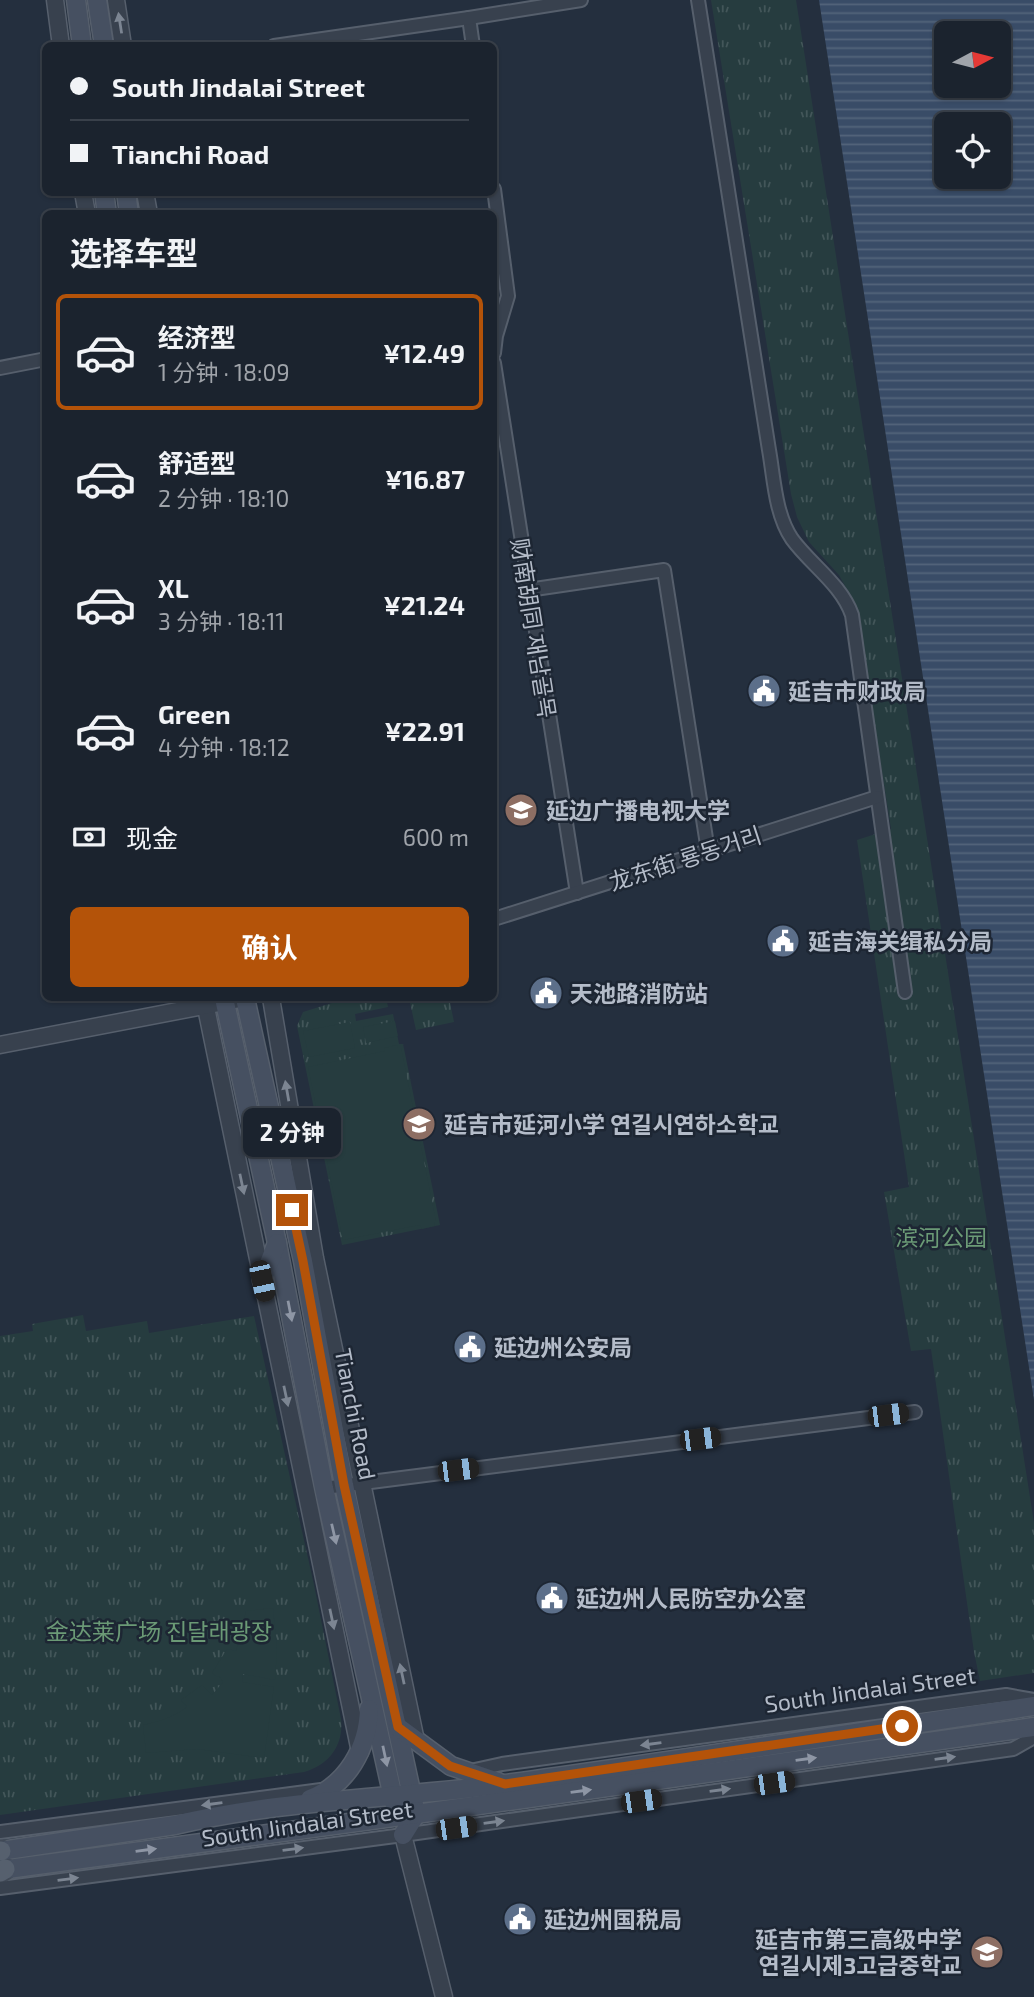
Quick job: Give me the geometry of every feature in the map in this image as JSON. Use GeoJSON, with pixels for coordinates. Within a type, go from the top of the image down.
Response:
{"type":"FeatureCollection","features":[{"type":"Feature","properties":{"kind":"main road"},"geometry":{"type":"LineString","coordinates":[[76,0],[81,42]]}},
{"type":"Feature","properties":{"kind":"main road"},"geometry":{"type":"LineString","coordinates":[[97,0],[103,42]]}},
{"type":"Feature","properties":{"kind":"main road","name":"Tianchi Road"},"geometry":{"type":"LineString","coordinates":[[225,1001],[278,1243],[324,1488],[402,1835]]}},
{"type":"Feature","properties":{"kind":"main road","name":"Tianchi Road"},"geometry":{"type":"LineString","coordinates":[[247,1001],[353,1484],[416,1814]]}},
{"type":"Feature","properties":{"kind":"main road"},"geometry":{"type":"LineString","coordinates":[[262,1281],[278,1243]]}},
{"type":"Feature","properties":{"kind":"main road"},"geometry":{"type":"LineString","coordinates":[[296,1804],[324,1793],[353,1765],[360,1752],[369,1720],[370,1688]]}},
{"type":"Feature","properties":{"kind":"main road","name":"South Jindalai Street"},"geometry":{"type":"LineString","coordinates":[[1,1856],[202,1818],[296,1804],[393,1795],[412,1796],[505,1784],[1034,1706]]}},
{"type":"Feature","properties":{"kind":"main road"},"geometry":{"type":"LineString","coordinates":[[398,1727],[450,1766],[505,1784]]}},
{"type":"Feature","properties":{"kind":"main road","name":"South Jindalai Street"},"geometry":{"type":"LineString","coordinates":[[1,1856],[416,1814],[1034,1727]]}},
{"type":"Feature","properties":{"kind":"main road"},"geometry":{"type":"LineString","coordinates":[[402,1835],[416,1814]]}},
{"type":"Feature","properties":{"kind":"street"},"geometry":{"type":"LineString","coordinates":[[55,0],[60,42]]}},
{"type":"Feature","properties":{"kind":"street"},"geometry":{"type":"LineString","coordinates":[[116,0],[122,42]]}},
{"type":"Feature","properties":{"kind":"street"},"geometry":{"type":"LineString","coordinates":[[302,42],[581,0]]}},
{"type":"Feature","properties":{"kind":"street"},"geometry":{"type":"LineString","coordinates":[[698,0],[780,508],[792,538],[848,603],[852,615],[905,992]]}},
{"type":"Feature","properties":{"kind":"street"},"geometry":{"type":"LineString","coordinates":[[469,18],[472,42]]}},
{"type":"Feature","properties":{"kind":"street"},"geometry":{"type":"LineString","coordinates":[[497,213],[508,296],[497,333]]}},
{"type":"Feature","properties":{"kind":"street"},"geometry":{"type":"LineString","coordinates":[[0,368],[42,360]]}},
{"type":"Feature","properties":{"kind":"street","name":"财南胡同 재남골목"},"geometry":{"type":"LineString","coordinates":[[497,410],[576,893]]}},
{"type":"Feature","properties":{"kind":"street"},"geometry":{"type":"LineString","coordinates":[[528,590],[664,570],[708,851]]}},
{"type":"Feature","properties":{"kind":"street","name":"龙东街 룡동거리"},"geometry":{"type":"LineString","coordinates":[[497,918],[877,797]]}},
{"type":"Feature","properties":{"kind":"street"},"geometry":{"type":"LineString","coordinates":[[0,1045],[205,1001],[360,1752]]}},
{"type":"Feature","properties":{"kind":"street","name":"Tianchi Road"},"geometry":{"type":"LineString","coordinates":[[272,1001],[353,1484],[416,1741]]}},
{"type":"Feature","properties":{"kind":"street"},"geometry":{"type":"LineString","coordinates":[[324,1488],[915,1412]]}},
{"type":"Feature","properties":{"kind":"street","name":"South Jindalai Street"},"geometry":{"type":"LineString","coordinates":[[464,1772],[502,1764],[1006,1695],[1034,1700]]}},
{"type":"Feature","properties":{"kind":"street","name":"South Jindalai Street"},"geometry":{"type":"LineString","coordinates":[[0,1888],[402,1835],[1013,1749],[1034,1737]]}},
{"type":"Feature","properties":{"kind":"street","name":"South Jindalai Street"},"geometry":{"type":"LineString","coordinates":[[1,1856],[328,1789]]}},
{"type":"Feature","properties":{"kind":"street","name":"Tianchi Road"},"geometry":{"type":"LineString","coordinates":[[402,1835],[444,1997]]}},
{"type":"Feature","properties":{"kind":"green space","name":"滨河公园"},"geometry":{"type":"Polygon","coordinates":[[[711,0],[796,0],[1034,1523],[1034,1673],[980,1681],[931,1349],[911,1351],[884,1192],[909,1187],[857,840],[891,829],[856,606],[839,575],[809,542],[797,517],[791,494],[711,0]]]}},
{"type":"Feature","properties":{"kind":"green space"},"geometry":{"type":"Polygon","coordinates":[[[338,1001],[387,1001],[388,1007],[355,1014],[356,1021],[393,1014],[399,1044],[403,1044],[440,1225],[342,1245],[297,1026],[303,1012],[338,1001]]]}},
{"type":"Feature","properties":{"kind":"green space"},"geometry":{"type":"Polygon","coordinates":[[[410,1001],[450,1001],[454,1022],[416,1030],[410,1001]]]}},
{"type":"Feature","properties":{"kind":"green space"},"geometry":{"type":"Polygon","coordinates":[[[395,1021],[398,1036],[366,1043],[363,1027],[395,1021]]]}},
{"type":"Feature","properties":{"kind":"green space"},"geometry":{"type":"Polygon","coordinates":[[[350,1022],[355,1048],[309,1057],[303,1031],[350,1022]]]}},
{"type":"Feature","properties":{"kind":"green space"},"geometry":{"type":"Polygon","coordinates":[[[397,1045],[401,1048],[435,1226],[422,1229],[420,1225],[343,1240],[308,1067],[385,1051],[384,1048],[397,1045]]]}},
{"type":"Feature","properties":{"kind":"green space","name":"金达莱广场 진달래광장"},"geometry":{"type":"Polygon","coordinates":[[[83,1315],[86,1331],[147,1321],[149,1333],[254,1316],[341,1719],[340,1737],[333,1753],[313,1769],[0,1815],[0,1336],[33,1331],[32,1324],[83,1315]]]}},
{"type":"Feature","properties":{"kind":"green space"},"geometry":{"type":"Polygon","coordinates":[[[273,1608],[277,1650],[275,1680],[243,1674],[242,1682],[274,1687],[264,1758],[197,1749],[146,1753],[143,1725],[166,1719],[187,1707],[181,1700],[202,1685],[212,1695],[223,1682],[219,1676],[212,1673],[227,1649],[236,1651],[246,1611],[273,1608]]]}},
{"type":"Feature","properties":{"kind":"water"},"geometry":{"type":"Polygon","coordinates":[[[819,0],[1034,0],[1034,1400],[819,0]]]}},
{"type":"Feature","properties":{"kind":"place","name":"延吉市财政局"},"geometry":{"type":"Point","coordinates":[764,691]}},
{"type":"Feature","properties":{"kind":"place","name":"延边广播电视大学"},"geometry":{"type":"Point","coordinates":[521,810]}},
{"type":"Feature","properties":{"kind":"place","name":"延吉海关缉私分局"},"geometry":{"type":"Point","coordinates":[783,941]}},
{"type":"Feature","properties":{"kind":"place","name":"天池路消防站"},"geometry":{"type":"Point","coordinates":[546,993]}},
{"type":"Feature","properties":{"kind":"place","name":"延吉市延河小学 연길시연하소학교"},"geometry":{"type":"Point","coordinates":[419,1124]}},
{"type":"Feature","properties":{"kind":"place","name":"延边州公安局"},"geometry":{"type":"Point","coordinates":[470,1347]}},
{"type":"Feature","properties":{"kind":"place","name":"延边州人民防空办公室"},"geometry":{"type":"Point","coordinates":[552,1598]}},
{"type":"Feature","properties":{"kind":"place","name":"延边州国税局"},"geometry":{"type":"Point","coordinates":[520,1919]}},
{"type":"Feature","properties":{"kind":"place","name":"延吉市第三高级中学 연길시제3고급중학교"},"geometry":{"type":"Point","coordinates":[987,1952]}},
{"type":"Feature","properties":{"kind":"route"},"geometry":{"type":"LineString","coordinates":[[292,1210],[344,1485],[398,1727],[450,1766],[505,1784],[902,1726]]}}]}
